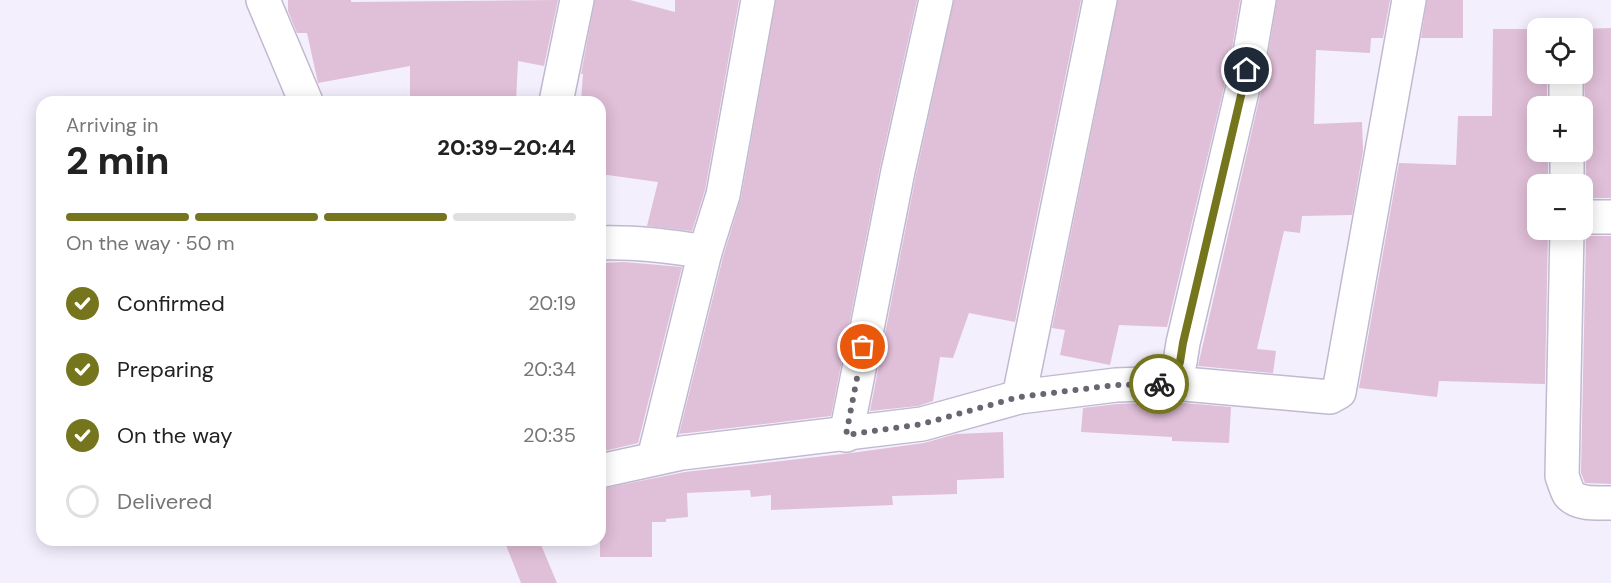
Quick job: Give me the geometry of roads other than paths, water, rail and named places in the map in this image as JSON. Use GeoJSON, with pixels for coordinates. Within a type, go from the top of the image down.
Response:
{"type":"FeatureCollection","features":[{"type":"Feature","properties":{"kind":"street"},"geometry":{"type":"LineString","coordinates":[[263,0],[303,96]]}},
{"type":"Feature","properties":{"kind":"street"},"geometry":{"type":"LineString","coordinates":[[557,96],[577,0]]}},
{"type":"Feature","properties":{"kind":"street"},"geometry":{"type":"LineString","coordinates":[[654,458],[705,252],[723,195],[758,0]]}},
{"type":"Feature","properties":{"kind":"street"},"geometry":{"type":"LineString","coordinates":[[846,435],[898,171],[936,0]]}},
{"type":"Feature","properties":{"kind":"street"},"geometry":{"type":"LineString","coordinates":[[1019,397],[1100,0]]}},
{"type":"Feature","properties":{"kind":"street"},"geometry":{"type":"LineString","coordinates":[[1173,383],[1180,362],[1247,70],[1258,0]]}},
{"type":"Feature","properties":{"kind":"street"},"geometry":{"type":"LineString","coordinates":[[606,470],[682,453],[846,435],[922,424],[1019,397],[1116,385],[1173,383],[1330,397],[1339,392],[1409,0]]}},
{"type":"Feature","properties":{"kind":"street"},"geometry":{"type":"LineString","coordinates":[[1593,217],[1611,217]]}},
{"type":"Feature","properties":{"kind":"street"},"geometry":{"type":"LineString","coordinates":[[1568,240],[1562,476],[1568,493],[1575,499],[1589,503],[1611,503]]}},
{"type":"Feature","properties":{"kind":"street"},"geometry":{"type":"LineString","coordinates":[[606,243],[673,246],[705,252]]}}]}
